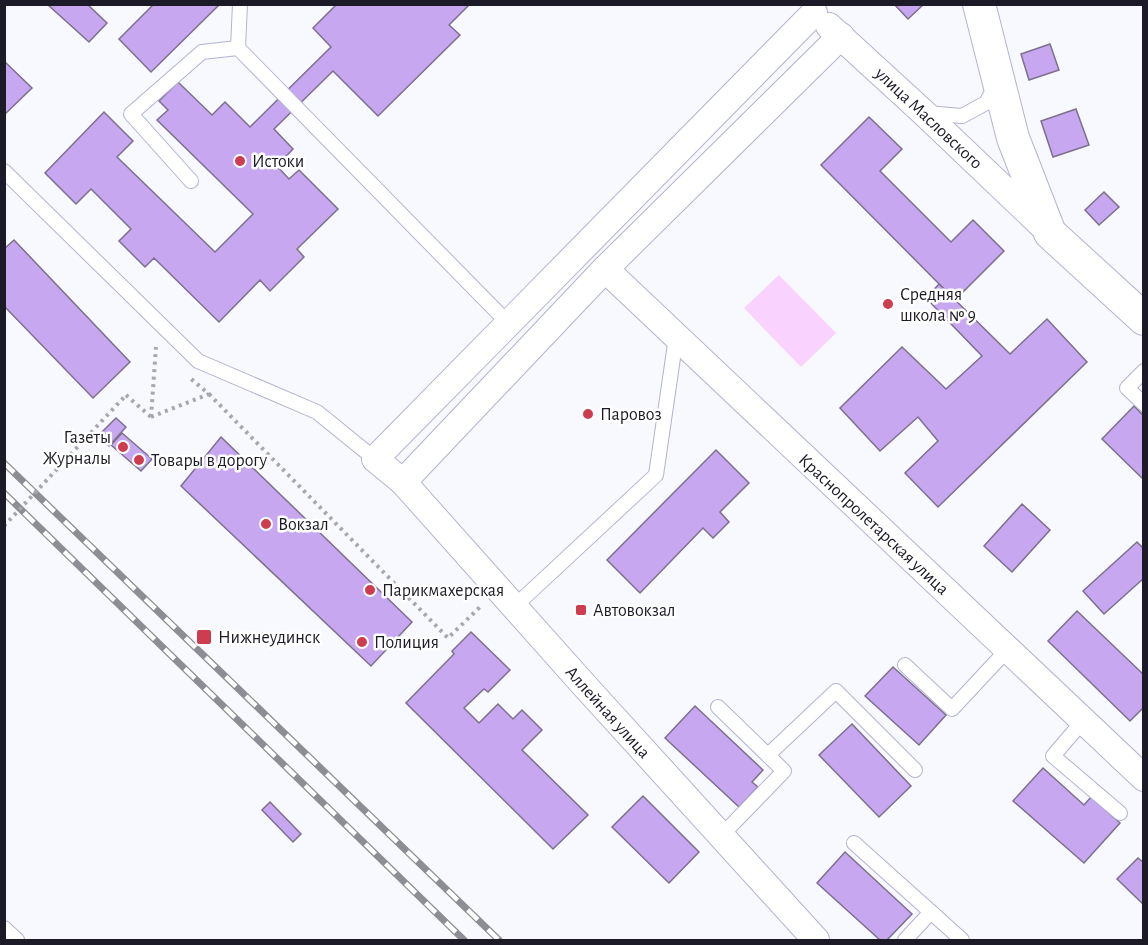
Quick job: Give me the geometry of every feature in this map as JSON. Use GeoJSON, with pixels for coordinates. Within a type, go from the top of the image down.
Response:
{"type":"FeatureCollection","features":[{"type":"Feature","properties":{"kind":"street","name":"улица Масловского"},"geometry":{"type":"LineString","coordinates":[[979,4],[1013,138],[1050,234]]}},
{"type":"Feature","properties":{"kind":"street","name":"улица Масловского"},"geometry":{"type":"LineString","coordinates":[[810,9],[1143,319]]}},
{"type":"Feature","properties":{"kind":"street"},"geometry":{"type":"LineString","coordinates":[[375,459],[509,324],[810,9]]}},
{"type":"Feature","properties":{"kind":"street"},"geometry":{"type":"LineString","coordinates":[[403,482],[605,269],[841,36]]}},
{"type":"Feature","properties":{"kind":"street","name":"Краснопролетарская улица"},"geometry":{"type":"LineString","coordinates":[[605,269],[1143,778]]}},
{"type":"Feature","properties":{"kind":"street","name":"Аллейная улица"},"geometry":{"type":"LineString","coordinates":[[375,459],[403,482],[816,940]]}},
{"type":"Feature","properties":{"kind":"lane"},"geometry":{"type":"LineString","coordinates":[[240,4],[238,48],[509,324]]}},
{"type":"Feature","properties":{"kind":"lane"},"geometry":{"type":"LineString","coordinates":[[191,181],[131,114],[202,52],[238,48]]}},
{"type":"Feature","properties":{"kind":"lane"},"geometry":{"type":"LineString","coordinates":[[924,113],[962,116],[986,103],[998,80]]}},
{"type":"Feature","properties":{"kind":"lane"},"geometry":{"type":"LineString","coordinates":[[4,171],[198,361],[317,412],[375,459]]}},
{"type":"Feature","properties":{"kind":"lane"},"geometry":{"type":"LineString","coordinates":[[506,598],[656,475],[676,337]]}},
{"type":"Feature","properties":{"kind":"lane"},"geometry":{"type":"LineString","coordinates":[[1143,371],[1127,388],[1143,404]]}},
{"type":"Feature","properties":{"kind":"lane"},"geometry":{"type":"LineString","coordinates":[[905,665],[952,709],[1007,650]]}},
{"type":"Feature","properties":{"kind":"lane"},"geometry":{"type":"LineString","coordinates":[[768,755],[837,691],[915,770]]}},
{"type":"Feature","properties":{"kind":"lane"},"geometry":{"type":"LineString","coordinates":[[718,707],[784,771],[721,836]]}},
{"type":"Feature","properties":{"kind":"lane"},"geometry":{"type":"LineString","coordinates":[[1083,721],[1053,756],[1120,813]]}},
{"type":"Feature","properties":{"kind":"lane"},"geometry":{"type":"LineString","coordinates":[[854,843],[962,940]]}},
{"type":"Feature","properties":{"kind":"lane"},"geometry":{"type":"LineString","coordinates":[[905,940],[931,912]]}},
{"type":"Feature","properties":{"kind":"lane"},"geometry":{"type":"LineString","coordinates":[[4,928],[18,940]]}},
{"type":"Feature","properties":{"kind":"path"},"geometry":{"type":"LineString","coordinates":[[164,327],[151,343],[165,355]]}},
{"type":"Feature","properties":{"kind":"path"},"geometry":{"type":"LineString","coordinates":[[151,417],[156,347]]}},
{"type":"Feature","properties":{"kind":"path"},"geometry":{"type":"LineString","coordinates":[[182,371],[208,394],[448,638],[506,598]]}},
{"type":"Feature","properties":{"kind":"path"},"geometry":{"type":"LineString","coordinates":[[151,417],[208,394]]}},
{"type":"Feature","properties":{"kind":"path"},"geometry":{"type":"LineString","coordinates":[[4,526],[126,395],[151,417]]}},
{"type":"Feature","properties":{"kind":"shaded area"},"geometry":{"type":"Polygon","coordinates":[[[779,275],[836,333],[801,367],[744,308],[779,275]]]}},
{"type":"Feature","properties":{"kind":"building"},"geometry":{"type":"Polygon","coordinates":[[[47,4],[87,4],[107,23],[89,42],[47,4]]]}},
{"type":"Feature","properties":{"kind":"building"},"geometry":{"type":"Polygon","coordinates":[[[154,4],[220,4],[151,72],[119,39],[154,4]]]}},
{"type":"Feature","properties":{"kind":"building","name":"Истоки"},"geometry":{"type":"Polygon","coordinates":[[[337,4],[470,4],[449,25],[460,35],[378,116],[333,71],[274,129],[293,149],[277,166],[289,179],[299,170],[338,209],[297,249],[304,257],[270,291],[260,280],[219,322],[154,258],[145,267],[119,241],[131,229],[91,189],[76,204],[45,173],[104,112],[133,141],[117,157],[215,252],[253,214],[157,120],[168,110],[159,101],[178,82],[212,115],[225,102],[250,127],[331,47],[313,28],[337,4]]]}},
{"type":"Feature","properties":{"kind":"building"},"geometry":{"type":"Polygon","coordinates":[[[894,4],[924,4],[908,19],[894,4]]]}},
{"type":"Feature","properties":{"kind":"building"},"geometry":{"type":"Polygon","coordinates":[[[1050,44],[1059,70],[1029,80],[1021,54],[1050,44]]]}},
{"type":"Feature","properties":{"kind":"building"},"geometry":{"type":"Polygon","coordinates":[[[4,61],[32,88],[4,115],[4,61]]]}},
{"type":"Feature","properties":{"kind":"building"},"geometry":{"type":"Polygon","coordinates":[[[1076,109],[1089,145],[1053,157],[1041,121],[1076,109]]]}},
{"type":"Feature","properties":{"kind":"building"},"geometry":{"type":"Polygon","coordinates":[[[869,117],[902,149],[880,171],[951,242],[973,220],[1004,251],[955,300],[821,165],[869,117]]]}},
{"type":"Feature","properties":{"kind":"building"},"geometry":{"type":"Polygon","coordinates":[[[1104,192],[1119,207],[1099,225],[1085,210],[1104,192]]]}},
{"type":"Feature","properties":{"kind":"building"},"geometry":{"type":"Polygon","coordinates":[[[14,240],[130,362],[93,398],[4,306],[4,249],[14,240]]]}},
{"type":"Feature","properties":{"kind":"building"},"geometry":{"type":"Polygon","coordinates":[[[939,284],[1010,354],[1047,319],[1087,362],[938,507],[905,473],[938,441],[918,417],[880,451],[840,408],[902,347],[946,389],[982,356],[926,298],[939,284]]]}},
{"type":"Feature","properties":{"kind":"building"},"geometry":{"type":"Polygon","coordinates":[[[1134,406],[1144,416],[1144,480],[1102,439],[1134,406]]]}},
{"type":"Feature","properties":{"kind":"building"},"geometry":{"type":"Polygon","coordinates":[[[116,418],[126,427],[109,446],[98,436],[116,418]]]}},
{"type":"Feature","properties":{"kind":"building"},"geometry":{"type":"Polygon","coordinates":[[[122,433],[152,459],[141,471],[111,445],[122,433]]]}},
{"type":"Feature","properties":{"kind":"building","name":"Вокзал"},"geometry":{"type":"Polygon","coordinates":[[[221,437],[412,622],[371,666],[181,486],[221,437]]]}},
{"type":"Feature","properties":{"kind":"building"},"geometry":{"type":"Polygon","coordinates":[[[716,450],[749,483],[720,512],[729,522],[713,538],[703,528],[640,593],[607,560],[716,450]]]}},
{"type":"Feature","properties":{"kind":"building"},"geometry":{"type":"Polygon","coordinates":[[[1022,504],[1050,530],[1012,572],[984,546],[1022,504]]]}},
{"type":"Feature","properties":{"kind":"building"},"geometry":{"type":"Polygon","coordinates":[[[1137,542],[1144,549],[1144,578],[1104,614],[1083,591],[1137,542]]]}},
{"type":"Feature","properties":{"kind":"building"},"geometry":{"type":"Polygon","coordinates":[[[1077,611],[1144,675],[1144,707],[1130,721],[1048,641],[1077,611]]]}},
{"type":"Feature","properties":{"kind":"building"},"geometry":{"type":"Polygon","coordinates":[[[471,632],[510,670],[488,692],[484,689],[464,708],[479,723],[498,704],[513,719],[522,710],[542,730],[522,750],[588,815],[553,849],[406,703],[454,654],[452,651],[471,632]]]}},
{"type":"Feature","properties":{"kind":"building"},"geometry":{"type":"Polygon","coordinates":[[[893,667],[946,715],[919,745],[865,696],[893,667]]]}},
{"type":"Feature","properties":{"kind":"building"},"geometry":{"type":"Polygon","coordinates":[[[695,706],[763,770],[752,782],[758,787],[739,807],[665,738],[695,706]]]}},
{"type":"Feature","properties":{"kind":"building"},"geometry":{"type":"Polygon","coordinates":[[[852,724],[911,786],[879,817],[819,755],[852,724]]]}},
{"type":"Feature","properties":{"kind":"building"},"geometry":{"type":"Polygon","coordinates":[[[1043,768],[1084,805],[1091,797],[1120,823],[1084,863],[1013,801],[1043,768]]]}},
{"type":"Feature","properties":{"kind":"building"},"geometry":{"type":"Polygon","coordinates":[[[643,796],[699,852],[669,883],[612,827],[643,796]]]}},
{"type":"Feature","properties":{"kind":"building"},"geometry":{"type":"Polygon","coordinates":[[[270,802],[301,834],[293,842],[262,810],[270,802]]]}},
{"type":"Feature","properties":{"kind":"building"},"geometry":{"type":"Polygon","coordinates":[[[845,852],[912,914],[887,940],[880,940],[817,883],[845,852]]]}},
{"type":"Feature","properties":{"kind":"building"},"geometry":{"type":"Polygon","coordinates":[[[1138,858],[1144,863],[1144,905],[1117,879],[1138,858]]]}},
{"type":"Feature","properties":{"kind":"railway"},"geometry":{"type":"LineString","coordinates":[[4,463],[499,940]]}},
{"type":"Feature","properties":{"kind":"railway"},"geometry":{"type":"LineString","coordinates":[[4,493],[464,940]]}},
{"type":"Feature","properties":{"kind":"place","name":"Истоки"},"geometry":{"type":"Point","coordinates":[240,161]}},
{"type":"Feature","properties":{"kind":"place","name":"Средняя школа № 9"},"geometry":{"type":"Point","coordinates":[888,304]}},
{"type":"Feature","properties":{"kind":"place","name":"Паровоз"},"geometry":{"type":"Point","coordinates":[588,414]}},
{"type":"Feature","properties":{"kind":"place","name":"Газеты Журналы"},"geometry":{"type":"Point","coordinates":[123,447]}},
{"type":"Feature","properties":{"kind":"place","name":"Товары в дорогу"},"geometry":{"type":"Point","coordinates":[139,460]}},
{"type":"Feature","properties":{"kind":"place","name":"Вокзал"},"geometry":{"type":"Point","coordinates":[266,524]}},
{"type":"Feature","properties":{"kind":"place","name":"Парикмахерская"},"geometry":{"type":"Point","coordinates":[370,590]}},
{"type":"Feature","properties":{"kind":"place","name":"Автовокзал"},"geometry":{"type":"Point","coordinates":[581,610]}},
{"type":"Feature","properties":{"kind":"place","name":"Нижнеудинск"},"geometry":{"type":"Point","coordinates":[204,637]}},
{"type":"Feature","properties":{"kind":"place","name":"Полиция"},"geometry":{"type":"Point","coordinates":[362,642]}}]}
